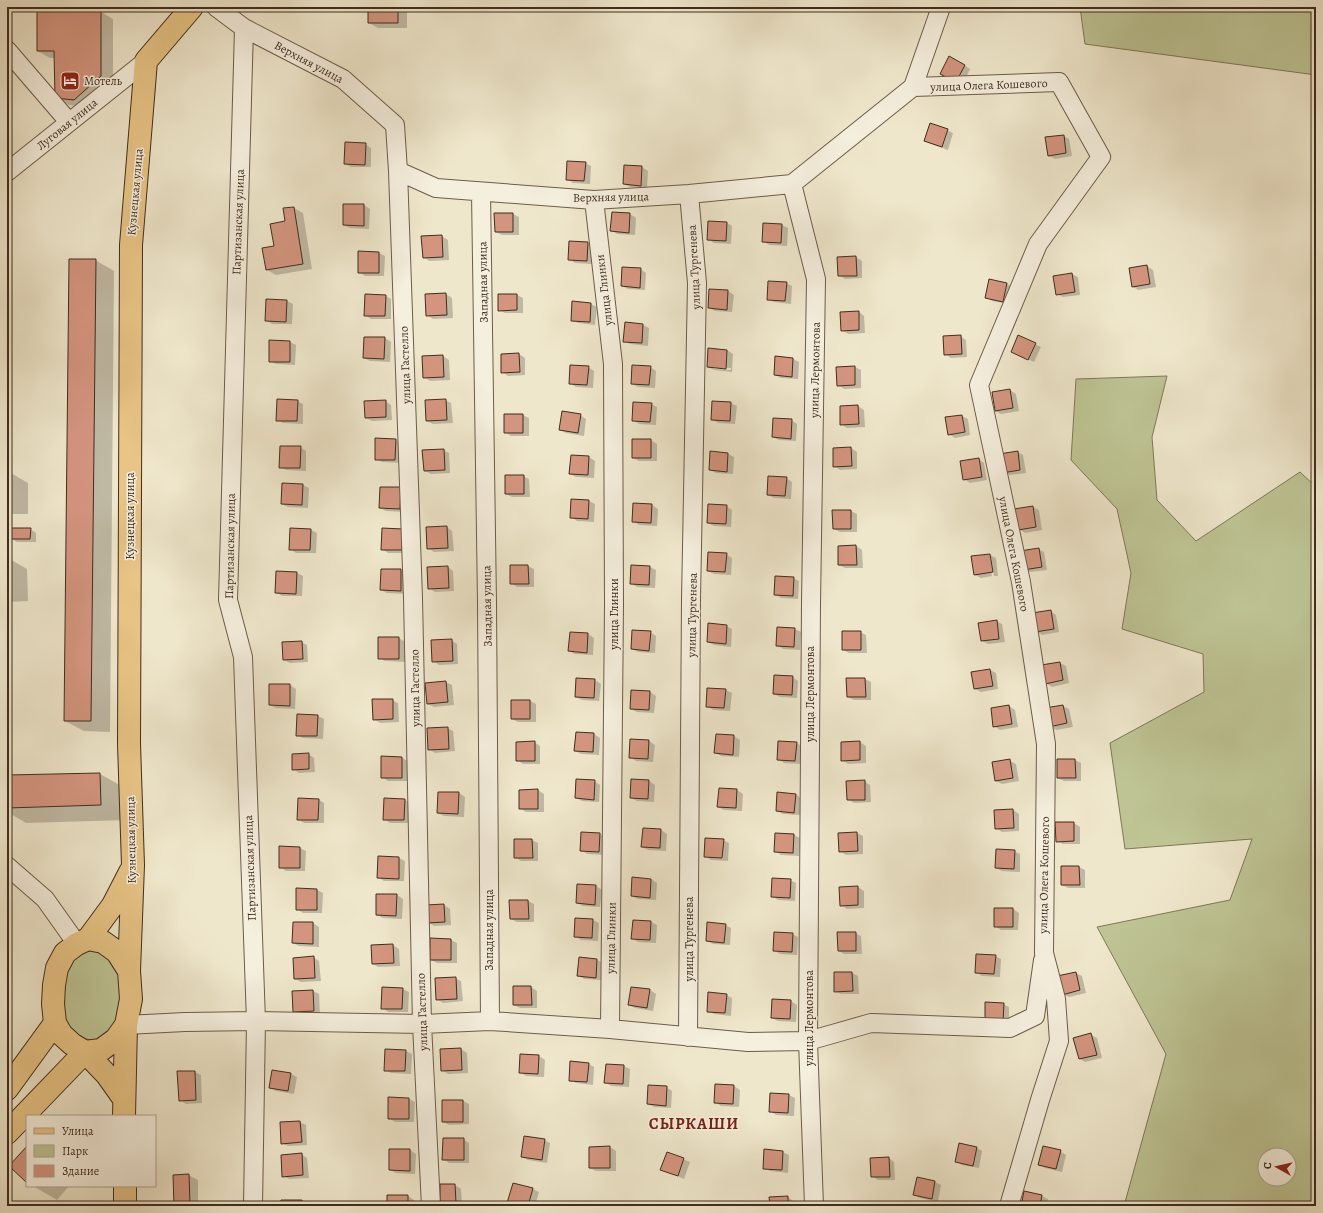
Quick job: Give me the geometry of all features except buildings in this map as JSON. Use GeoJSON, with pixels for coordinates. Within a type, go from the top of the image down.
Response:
{"type":"FeatureCollection","features":[{"type":"Feature","properties":{"kind":"main road","name":"Луговая улица"},"geometry":{"type":"LineString","coordinates":[[146,61],[192,7]]}},
{"type":"Feature","properties":{"kind":"main road","name":"Кузнецкая улица"},"geometry":{"type":"LineString","coordinates":[[129,971],[133,865],[129,744],[131,245],[146,61]]}},
{"type":"Feature","properties":{"kind":"main road"},"geometry":{"type":"LineString","coordinates":[[124,1107],[107,1075],[85,1052],[72,1044],[62,1034],[55,1023],[53,1004],[57,968],[65,953],[82,942],[113,905],[133,865]]}},
{"type":"Feature","properties":{"kind":"main road"},"geometry":{"type":"LineString","coordinates":[[82,942],[103,942],[117,952],[129,971],[131,999],[126,1025],[124,1107]]}},
{"type":"Feature","properties":{"kind":"main road"},"geometry":{"type":"LineString","coordinates":[[7,1089],[55,1023]]}},
{"type":"Feature","properties":{"kind":"main road"},"geometry":{"type":"LineString","coordinates":[[7,1133],[85,1052],[101,1050],[116,1039],[126,1025]]}},
{"type":"Feature","properties":{"kind":"main road"},"geometry":{"type":"LineString","coordinates":[[125,1187],[125,1206]]}},
{"type":"Feature","properties":{"kind":"street","name":"Верхняя улица"},"geometry":{"type":"LineString","coordinates":[[216,7],[244,28],[343,79],[395,125],[398,171],[436,188],[594,200],[689,194],[792,184]]}},
{"type":"Feature","properties":{"kind":"street"},"geometry":{"type":"LineString","coordinates":[[792,184],[913,87],[941,7]]}},
{"type":"Feature","properties":{"kind":"street","name":"Партизанская улица"},"geometry":{"type":"LineString","coordinates":[[244,28],[228,600],[243,657],[256,1020],[253,1206]]}},
{"type":"Feature","properties":{"kind":"street"},"geometry":{"type":"LineString","coordinates":[[7,50],[69,122]]}},
{"type":"Feature","properties":{"kind":"street","name":"Луговая улица"},"geometry":{"type":"LineString","coordinates":[[7,172],[146,61]]}},
{"type":"Feature","properties":{"kind":"street","name":"улица Олега Кошевого"},"geometry":{"type":"LineString","coordinates":[[913,87],[1059,82],[1101,157],[1038,244],[979,385],[1020,582],[1046,744],[1044,953],[1056,999],[1059,1041],[1009,1206]]}},
{"type":"Feature","properties":{"kind":"street","name":"улица Гастелло"},"geometry":{"type":"LineString","coordinates":[[398,171],[413,598],[422,1024],[431,1206]]}},
{"type":"Feature","properties":{"kind":"street","name":"улица Лермонтова"},"geometry":{"type":"LineString","coordinates":[[792,184],[816,279],[811,611],[808,1041],[814,1206]]}},
{"type":"Feature","properties":{"kind":"street","name":"Западная улица"},"geometry":{"type":"LineString","coordinates":[[481,192],[487,611],[490,1021]]}},
{"type":"Feature","properties":{"kind":"street","name":"улица Тургенева"},"geometry":{"type":"LineString","coordinates":[[688,1037],[691,616],[697,282],[689,194]]}},
{"type":"Feature","properties":{"kind":"street","name":"улица Глинки"},"geometry":{"type":"LineString","coordinates":[[594,200],[613,364],[614,613],[610,1029]]}},
{"type":"Feature","properties":{"kind":"street"},"geometry":{"type":"LineString","coordinates":[[7,866],[45,899],[82,942]]}},
{"type":"Feature","properties":{"kind":"street"},"geometry":{"type":"LineString","coordinates":[[126,1025],[256,1020],[422,1024],[490,1021],[610,1029],[748,1042],[808,1041],[871,1023],[1010,1028],[1035,1016],[1044,953]]}},
{"type":"Feature","properties":{"kind":"green space"},"geometry":{"type":"Polygon","coordinates":[[[1080,7],[1316,7],[1316,75],[1085,44],[1080,7]]]}},
{"type":"Feature","properties":{"kind":"green space"},"geometry":{"type":"Polygon","coordinates":[[[1167,376],[1152,437],[1157,500],[1196,541],[1300,472],[1316,487],[1316,1206],[1124,1206],[1166,1054],[1097,927],[1230,900],[1252,839],[1125,849],[1110,743],[1204,692],[1203,654],[1122,629],[1131,573],[1117,509],[1071,460],[1076,379],[1167,376]]]}},
{"type":"Feature","properties":{"kind":"green space"},"geometry":{"type":"Polygon","coordinates":[[[87,950],[96,950],[112,959],[119,976],[121,994],[117,1022],[101,1039],[94,1040],[79,1036],[67,1023],[64,1014],[63,980],[73,958],[87,950]]]}},
{"type":"Feature","properties":{"kind":"place","name":"Мотель"},"geometry":{"type":"Point","coordinates":[70,81]}},
{"type":"Feature","properties":{"kind":"district","name":"СЫРКАШИ"},"geometry":{"type":"Point","coordinates":[694,1123]}}]}
